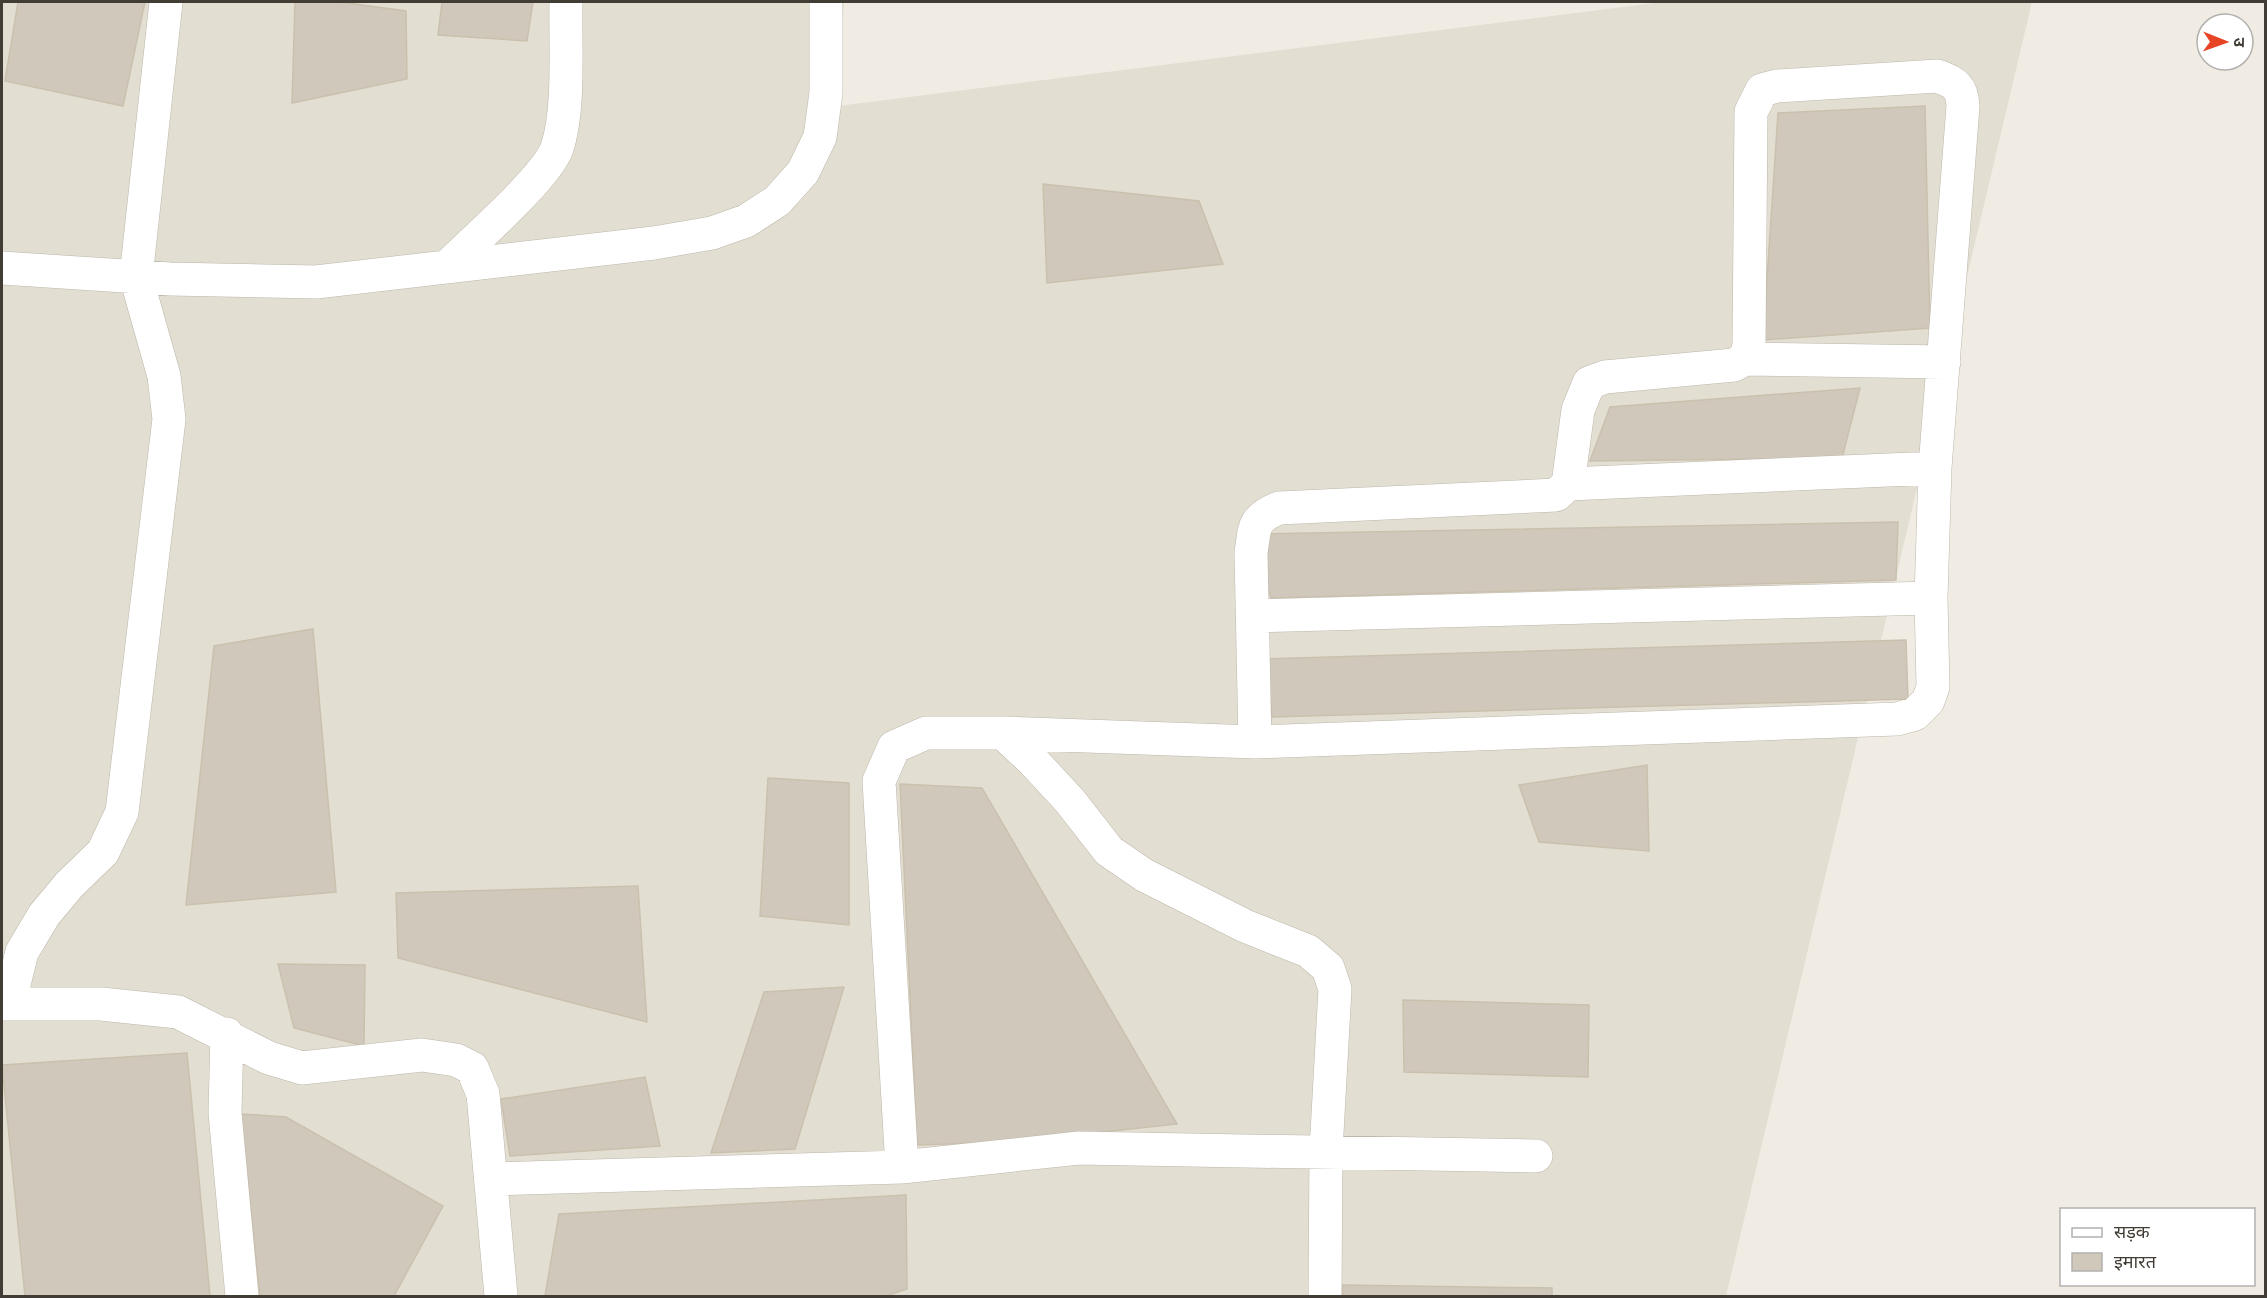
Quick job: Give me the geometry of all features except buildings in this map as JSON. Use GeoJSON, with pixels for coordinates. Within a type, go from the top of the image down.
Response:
{"type":"FeatureCollection","features":[{"type":"Feature","properties":{"kind":"street"},"geometry":{"type":"LineString","coordinates":[[166,2],[136,277],[164,376],[169,419],[122,812],[104,852],[69,885],[44,915],[22,952],[5,1004],[101,1004],[178,1012],[227,1034],[269,1058],[302,1068],[422,1055],[456,1060],[472,1068],[483,1094],[501,1296]]}},
{"type":"Feature","properties":{"kind":"street"},"geometry":{"type":"LineString","coordinates":[[448,266],[537,177],[556,150],[562,120],[566,2]]}},
{"type":"Feature","properties":{"kind":"street"},"geometry":{"type":"LineString","coordinates":[[2,267],[136,277],[316,282],[712,233],[746,221],[777,201],[803,172],[820,137],[826,93],[826,2]]}},
{"type":"Feature","properties":{"kind":"street"},"geometry":{"type":"LineString","coordinates":[[902,1167],[879,781],[894,747],[926,733],[1003,733],[1255,742],[1897,719],[1915,714],[1928,701],[1933,687],[1932,598],[1935,468],[1963,106],[1962,93],[1954,82],[1937,76],[1777,86],[1762,90],[1751,112],[1749,346],[1745,359]]}},
{"type":"Feature","properties":{"kind":"street"},"geometry":{"type":"LineString","coordinates":[[1255,742],[1251,553],[1255,525],[1262,515],[1279,508],[1556,495],[1568,484],[1578,410],[1589,383],[1605,377],[1734,365],[1745,359],[1944,362]]}},
{"type":"Feature","properties":{"kind":"street"},"geometry":{"type":"LineString","coordinates":[[1568,484],[1935,468]]}},
{"type":"Feature","properties":{"kind":"street"},"geometry":{"type":"LineString","coordinates":[[1253,616],[1932,598]]}},
{"type":"Feature","properties":{"kind":"street"},"geometry":{"type":"LineString","coordinates":[[1003,733],[1062,793],[1109,851],[1144,875],[1234,921],[1308,951],[1328,968],[1335,988],[1326,1151],[1325,1296]]}},
{"type":"Feature","properties":{"kind":"street"},"geometry":{"type":"LineString","coordinates":[[227,1034],[225,1113],[242,1296]]}},
{"type":"Feature","properties":{"kind":"street"},"geometry":{"type":"LineString","coordinates":[[491,1179],[902,1167],[1079,1148],[1536,1156]]}},
{"type":"Feature","properties":{"kind":"shaded area"},"geometry":{"type":"Polygon","coordinates":[[[2,2],[844,2],[838,106],[1662,2],[2032,2],[1726,1296],[2,1296],[2,2]]]}}]}
